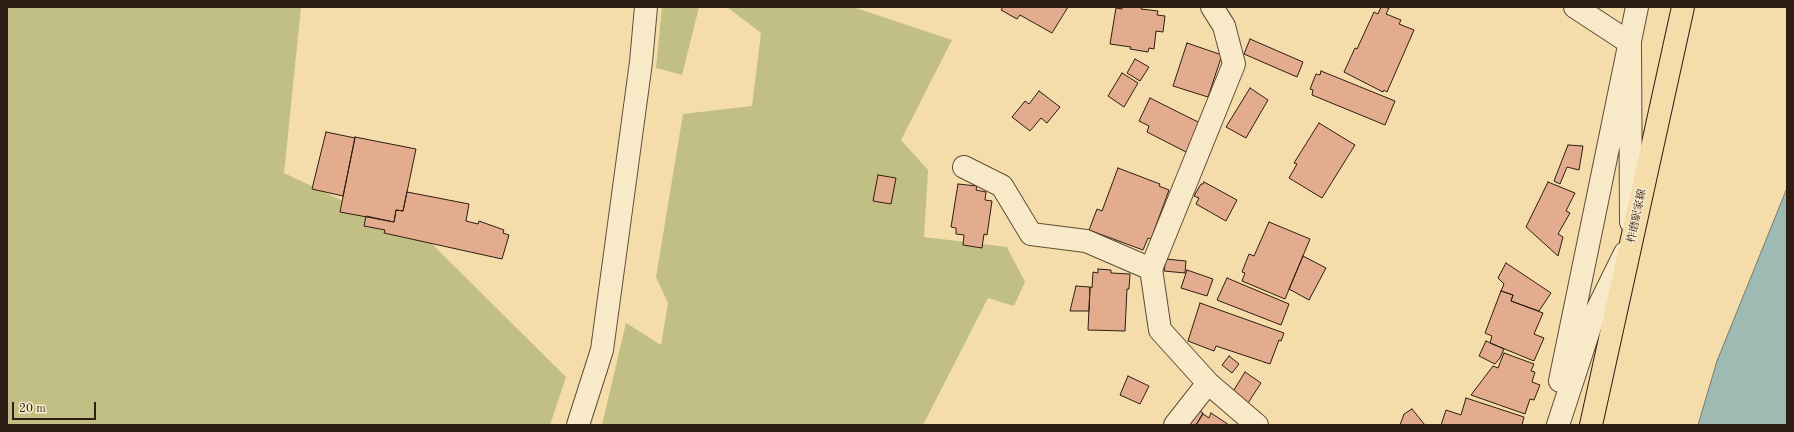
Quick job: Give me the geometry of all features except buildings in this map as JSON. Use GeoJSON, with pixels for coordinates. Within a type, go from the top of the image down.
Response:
{"type":"FeatureCollection","features":[{"type":"Feature","properties":{"kind":"main road","name":"柞磨駅家線"},"geometry":{"type":"LineString","coordinates":[[1591,425],[1683,7]]}},
{"type":"Feature","properties":{"kind":"street"},"geometry":{"type":"LineString","coordinates":[[578,425],[602,350],[641,62],[646,7]]}},
{"type":"Feature","properties":{"kind":"street"},"geometry":{"type":"LineString","coordinates":[[1212,7],[1224,26],[1234,64],[1151,269],[1160,330],[1208,383],[1257,425]]}},
{"type":"Feature","properties":{"kind":"street"},"geometry":{"type":"LineString","coordinates":[[1575,7],[1630,43]]}},
{"type":"Feature","properties":{"kind":"street"},"geometry":{"type":"LineString","coordinates":[[1551,425],[1637,7]]}},
{"type":"Feature","properties":{"kind":"street"},"geometry":{"type":"LineString","coordinates":[[1558,425],[1593,318],[1632,239],[1630,43]]}},
{"type":"Feature","properties":{"kind":"street"},"geometry":{"type":"LineString","coordinates":[[964,167],[1002,186],[1031,234],[1086,241],[1151,269]]}},
{"type":"Feature","properties":{"kind":"street"},"geometry":{"type":"LineString","coordinates":[[1175,425],[1208,383]]}},
{"type":"Feature","properties":{"kind":"shaded area"},"geometry":{"type":"Polygon","coordinates":[[[7,7],[301,7],[284,173],[431,243],[566,377],[550,425],[7,425],[7,7]]]}},
{"type":"Feature","properties":{"kind":"shaded area"},"geometry":{"type":"Polygon","coordinates":[[[662,7],[699,7],[682,75],[656,68],[662,7]]]}},
{"type":"Feature","properties":{"kind":"shaded area"},"geometry":{"type":"Polygon","coordinates":[[[727,7],[853,7],[952,40],[901,140],[928,170],[924,237],[1007,247],[1025,282],[1014,306],[988,298],[923,425],[602,425],[626,323],[661,345],[668,303],[656,277],[683,114],[752,106],[761,33],[727,7]]]}},
{"type":"Feature","properties":{"kind":"water"},"geometry":{"type":"Polygon","coordinates":[[[1787,188],[1787,425],[1698,425],[1717,361],[1787,188]]]}}]}
